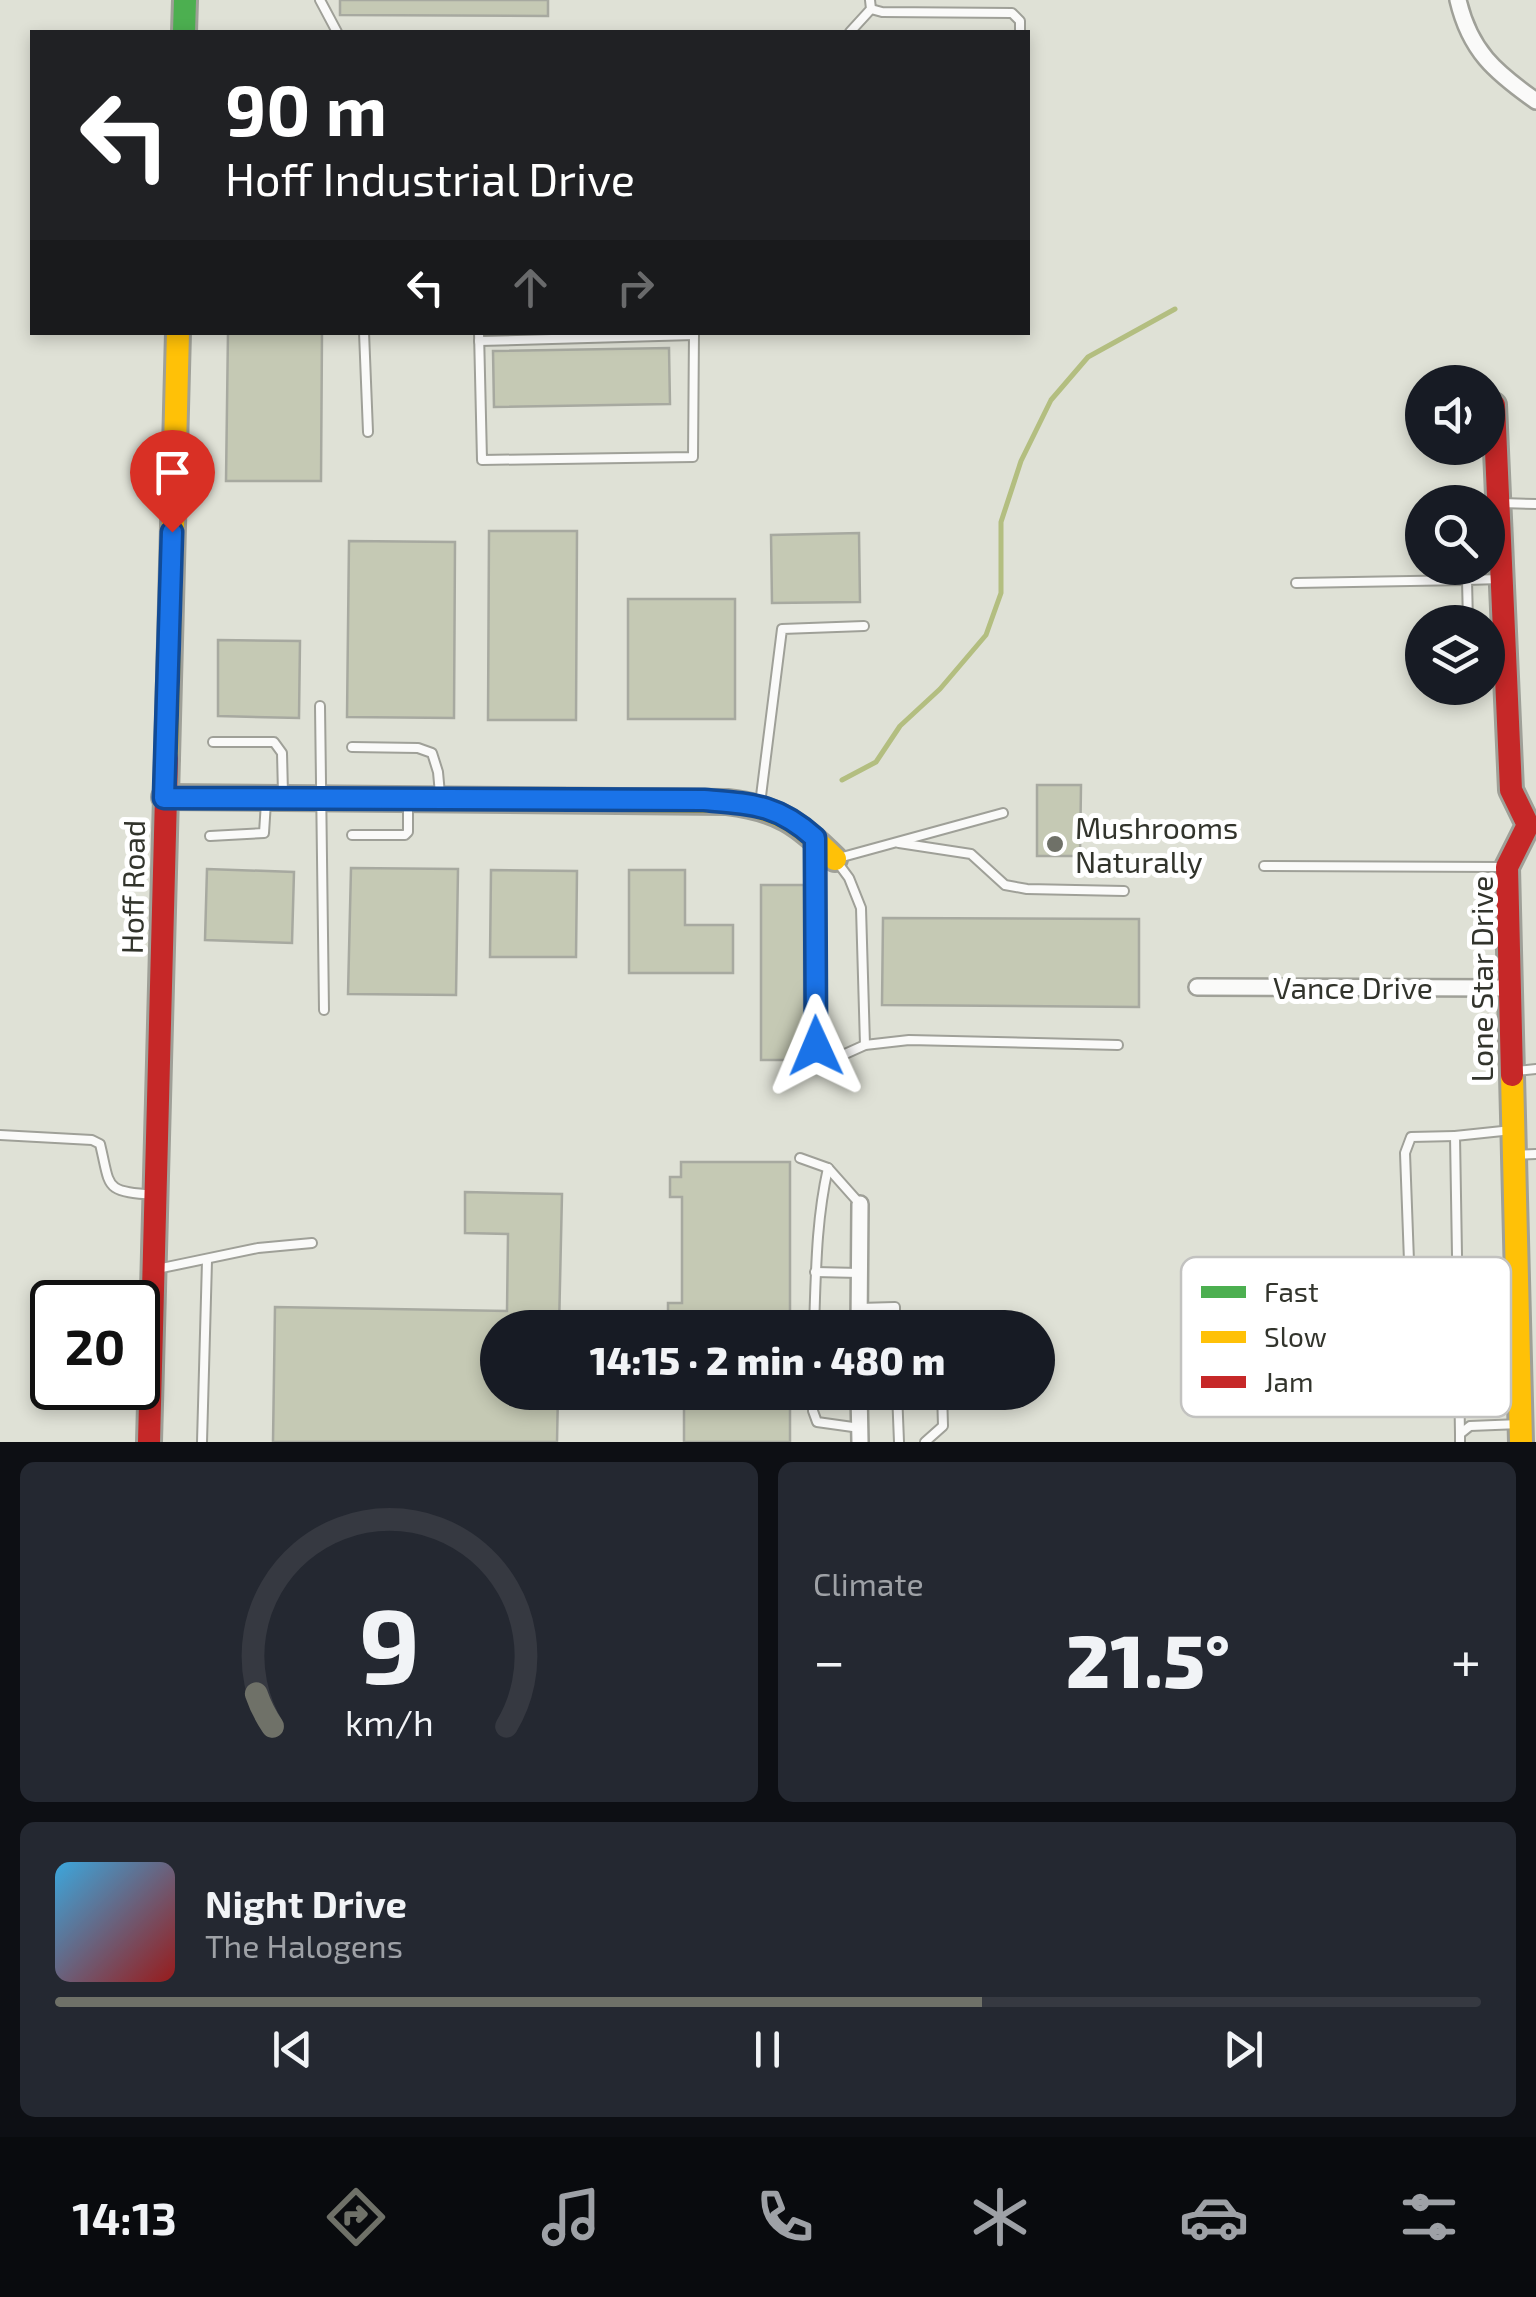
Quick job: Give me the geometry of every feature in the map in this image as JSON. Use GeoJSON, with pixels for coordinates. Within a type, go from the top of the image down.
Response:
{"type":"FeatureCollection","features":[{"type":"Feature","properties":{"kind":"street"},"geometry":{"type":"LineString","coordinates":[[184,30],[185,0]]}},
{"type":"Feature","properties":{"kind":"street"},"geometry":{"type":"LineString","coordinates":[[1458,0],[1466,30],[1494,71],[1536,101]]}},
{"type":"Feature","properties":{"kind":"street","name":"Hoff Road"},"geometry":{"type":"LineString","coordinates":[[150,1442],[178,335]]}},
{"type":"Feature","properties":{"kind":"street","name":"Lone Star Drive"},"geometry":{"type":"LineString","coordinates":[[1500,705],[1511,790],[1532,824],[1507,867],[1513,1130],[1525,1154],[1528,1376],[1521,1433]]}},
{"type":"Feature","properties":{"kind":"street"},"geometry":{"type":"LineString","coordinates":[[164,798],[704,800],[760,804],[786,814],[836,859]]}},
{"type":"Feature","properties":{"kind":"street","name":"Vance Drive"},"geometry":{"type":"LineString","coordinates":[[1197,987],[1509,988]]}},
{"type":"Feature","properties":{"kind":"street"},"geometry":{"type":"LineString","coordinates":[[859,1308],[860,1204]]}},
{"type":"Feature","properties":{"kind":"street"},"geometry":{"type":"LineString","coordinates":[[859,1410],[860,1435]]}},
{"type":"Feature","properties":{"kind":"lane"},"geometry":{"type":"LineString","coordinates":[[320,0],[335,30]]}},
{"type":"Feature","properties":{"kind":"lane"},"geometry":{"type":"LineString","coordinates":[[852,30],[871,4],[882,12],[1012,13],[1020,21],[1020,30]]}},
{"type":"Feature","properties":{"kind":"lane"},"geometry":{"type":"LineString","coordinates":[[364,335],[368,432]]}},
{"type":"Feature","properties":{"kind":"lane"},"geometry":{"type":"LineString","coordinates":[[586,335],[479,336],[482,460],[694,457],[694,335]]}},
{"type":"Feature","properties":{"kind":"lane"},"geometry":{"type":"LineString","coordinates":[[1505,503],[1536,504]]}},
{"type":"Feature","properties":{"kind":"lane"},"geometry":{"type":"LineString","coordinates":[[1296,583],[1405,581]]}},
{"type":"Feature","properties":{"kind":"lane"},"geometry":{"type":"LineString","coordinates":[[760,804],[782,630],[864,626]]}},
{"type":"Feature","properties":{"kind":"lane"},"geometry":{"type":"LineString","coordinates":[[320,706],[324,1010]]}},
{"type":"Feature","properties":{"kind":"lane"},"geometry":{"type":"LineString","coordinates":[[210,836],[264,833],[275,798],[280,747],[274,742],[213,742]]}},
{"type":"Feature","properties":{"kind":"lane"},"geometry":{"type":"LineString","coordinates":[[352,747],[418,748],[432,753],[440,798]]}},
{"type":"Feature","properties":{"kind":"lane"},"geometry":{"type":"LineString","coordinates":[[352,834],[405,835],[408,798]]}},
{"type":"Feature","properties":{"kind":"lane"},"geometry":{"type":"LineString","coordinates":[[865,1044],[861,908],[836,859],[1002,813]]}},
{"type":"Feature","properties":{"kind":"lane"},"geometry":{"type":"LineString","coordinates":[[815,838],[816,1046],[826,1053],[845,1054],[865,1044],[909,1040],[1118,1045]]}},
{"type":"Feature","properties":{"kind":"lane"},"geometry":{"type":"LineString","coordinates":[[894,842],[971,854],[1005,884],[1016,887],[1124,891]]}},
{"type":"Feature","properties":{"kind":"lane"},"geometry":{"type":"LineString","coordinates":[[1264,866],[1507,867]]}},
{"type":"Feature","properties":{"kind":"lane"},"geometry":{"type":"LineString","coordinates":[[1511,1072],[1536,1069]]}},
{"type":"Feature","properties":{"kind":"lane"},"geometry":{"type":"LineString","coordinates":[[1409,1257],[1405,1153],[1412,1137],[1513,1130]]}},
{"type":"Feature","properties":{"kind":"lane"},"geometry":{"type":"LineString","coordinates":[[0,1135],[92,1140],[100,1144],[105,1176],[114,1188],[155,1195]]}},
{"type":"Feature","properties":{"kind":"lane"},"geometry":{"type":"LineString","coordinates":[[1455,1136],[1457,1257]]}},
{"type":"Feature","properties":{"kind":"lane"},"geometry":{"type":"LineString","coordinates":[[800,1158],[828,1168],[860,1204]]}},
{"type":"Feature","properties":{"kind":"lane"},"geometry":{"type":"LineString","coordinates":[[814,1310],[820,1204],[828,1168]]}},
{"type":"Feature","properties":{"kind":"lane"},"geometry":{"type":"LineString","coordinates":[[153,1270],[258,1248],[312,1244]]}},
{"type":"Feature","properties":{"kind":"lane"},"geometry":{"type":"LineString","coordinates":[[202,1442],[207,1261]]}},
{"type":"Feature","properties":{"kind":"lane"},"geometry":{"type":"LineString","coordinates":[[815,1272],[860,1274]]}},
{"type":"Feature","properties":{"kind":"lane"},"geometry":{"type":"LineString","coordinates":[[859,1308],[895,1310]]}},
{"type":"Feature","properties":{"kind":"lane"},"geometry":{"type":"LineString","coordinates":[[813,1410],[817,1422],[860,1435]]}},
{"type":"Feature","properties":{"kind":"lane"},"geometry":{"type":"LineString","coordinates":[[897,1410],[898,1442]]}},
{"type":"Feature","properties":{"kind":"lane"},"geometry":{"type":"LineString","coordinates":[[924,1442],[943,1426],[943,1410]]}},
{"type":"Feature","properties":{"kind":"lane"},"geometry":{"type":"LineString","coordinates":[[1460,1438],[1470,1426],[1521,1433]]}},
{"type":"Feature","properties":{"kind":"building"},"geometry":{"type":"Polygon","coordinates":[[[340,0],[548,0],[548,16],[340,15],[340,0]]]}},
{"type":"Feature","properties":{"kind":"building"},"geometry":{"type":"Polygon","coordinates":[[[228,335],[322,335],[321,481],[226,481],[228,335]]]}},
{"type":"Feature","properties":{"kind":"building"},"geometry":{"type":"Polygon","coordinates":[[[669,348],[670,404],[494,407],[493,351],[669,348]]]}},
{"type":"Feature","properties":{"kind":"building"},"geometry":{"type":"Polygon","coordinates":[[[489,531],[577,531],[576,720],[488,720],[489,531]]]}},
{"type":"Feature","properties":{"kind":"building"},"geometry":{"type":"Polygon","coordinates":[[[859,533],[860,602],[772,603],[771,535],[859,533]]]}},
{"type":"Feature","properties":{"kind":"building"},"geometry":{"type":"Polygon","coordinates":[[[349,541],[455,542],[454,718],[347,717],[349,541]]]}},
{"type":"Feature","properties":{"kind":"building"},"geometry":{"type":"Polygon","coordinates":[[[628,599],[735,599],[735,719],[628,719],[628,599]]]}},
{"type":"Feature","properties":{"kind":"building"},"geometry":{"type":"Polygon","coordinates":[[[218,640],[300,641],[299,718],[218,716],[218,640]]]}},
{"type":"Feature","properties":{"kind":"building"},"geometry":{"type":"Polygon","coordinates":[[[1037,785],[1081,785],[1080,856],[1037,856],[1037,785]]]}},
{"type":"Feature","properties":{"kind":"building"},"geometry":{"type":"Polygon","coordinates":[[[351,868],[458,869],[456,995],[348,994],[351,868]]]}},
{"type":"Feature","properties":{"kind":"building"},"geometry":{"type":"Polygon","coordinates":[[[207,869],[294,872],[292,943],[205,940],[207,869]]]}},
{"type":"Feature","properties":{"kind":"building"},"geometry":{"type":"Polygon","coordinates":[[[491,870],[577,871],[576,957],[490,957],[491,870]]]}},
{"type":"Feature","properties":{"kind":"building"},"geometry":{"type":"Polygon","coordinates":[[[629,870],[685,870],[685,925],[733,925],[733,973],[629,973],[629,870]]]}},
{"type":"Feature","properties":{"kind":"building"},"geometry":{"type":"Polygon","coordinates":[[[761,885],[804,885],[804,1060],[761,1060],[761,885]]]}},
{"type":"Feature","properties":{"kind":"building"},"geometry":{"type":"Polygon","coordinates":[[[883,918],[1139,919],[1139,1007],[882,1005],[883,918]]]}},
{"type":"Feature","properties":{"kind":"building"},"geometry":{"type":"Polygon","coordinates":[[[681,1162],[790,1162],[790,1310],[668,1310],[668,1303],[682,1303],[682,1197],[670,1197],[670,1177],[681,1177],[681,1162]]]}},
{"type":"Feature","properties":{"kind":"building"},"geometry":{"type":"Polygon","coordinates":[[[465,1192],[562,1194],[559,1310],[507,1310],[508,1234],[465,1233],[465,1192]]]}},
{"type":"Feature","properties":{"kind":"building"},"geometry":{"type":"Polygon","coordinates":[[[275,1307],[480,1311],[480,1410],[558,1410],[557,1442],[273,1442],[275,1307]]]}},
{"type":"Feature","properties":{"kind":"building"},"geometry":{"type":"Polygon","coordinates":[[[684,1410],[790,1410],[790,1442],[684,1442],[684,1410]]]}},
{"type":"Feature","properties":{"kind":"waterway"},"geometry":{"type":"LineString","coordinates":[[842,780],[876,762],[900,726],[940,689],[986,635],[1001,593],[1001,522],[1021,461],[1051,400],[1088,357],[1175,309]]}},
{"type":"Feature","properties":{"kind":"traffic: fast"},"geometry":{"type":"LineString","coordinates":[[184,30],[185,0]]}},
{"type":"Feature","properties":{"kind":"traffic: slow"},"geometry":{"type":"LineString","coordinates":[[167,758],[178,335]]}},
{"type":"Feature","properties":{"kind":"traffic: slow"},"geometry":{"type":"LineString","coordinates":[[164,797],[727,802],[760,808],[787,819],[835,859]]}},
{"type":"Feature","properties":{"kind":"traffic: slow"},"geometry":{"type":"LineString","coordinates":[[1512,1075],[1521,1442]]}},
{"type":"Feature","properties":{"kind":"traffic: jam"},"geometry":{"type":"LineString","coordinates":[[1497,465],[1511,790],[1528,825],[1507,867],[1512,1075]]}},
{"type":"Feature","properties":{"kind":"traffic: jam"},"geometry":{"type":"LineString","coordinates":[[149,1442],[167,758]]}},
{"type":"Feature","properties":{"kind":"place","name":"Mushrooms Naturally"},"geometry":{"type":"Point","coordinates":[1055,844]}},
{"type":"Feature","properties":{"kind":"route"},"geometry":{"type":"LineString","coordinates":[[172,532],[164,798],[704,800],[760,804],[786,814],[815,838],[816,1046]]}}]}
